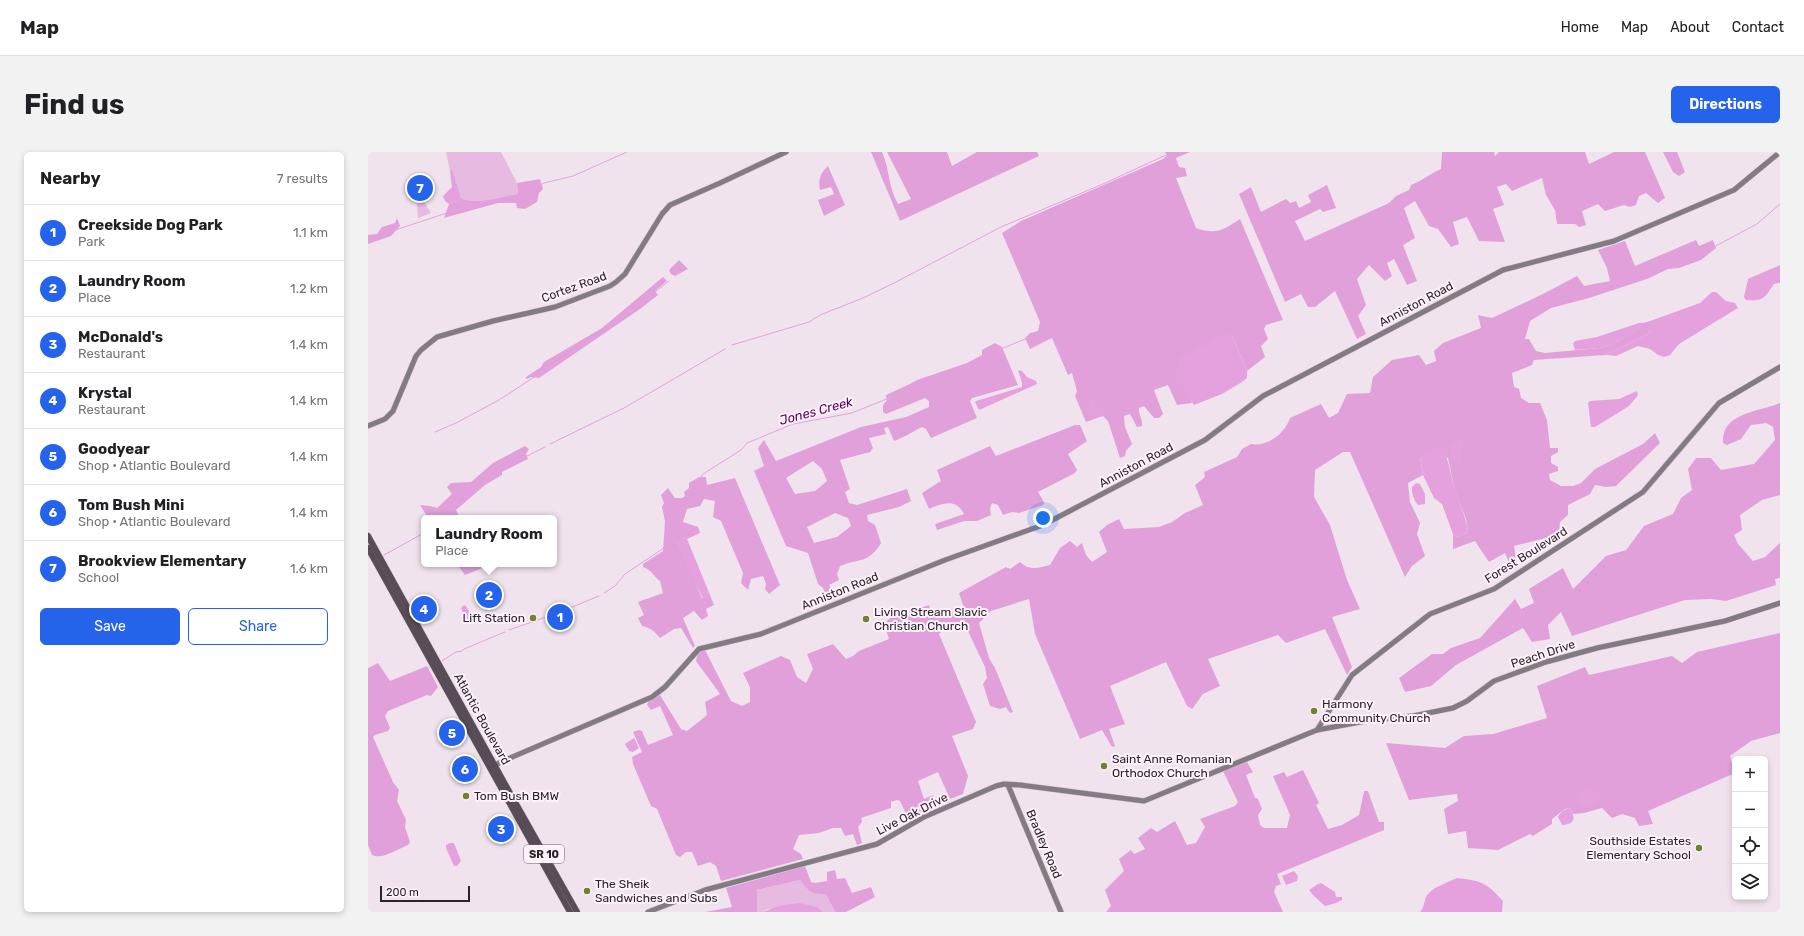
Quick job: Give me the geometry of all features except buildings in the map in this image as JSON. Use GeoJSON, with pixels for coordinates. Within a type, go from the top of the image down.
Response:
{"type":"FeatureCollection","features":[{"type":"Feature","properties":{"kind":"highway","name":"Atlantic Boulevard"},"geometry":{"type":"LineString","coordinates":[[368,536],[467,715],[532,844],[570,912]]}},
{"type":"Feature","properties":{"kind":"highway","name":"Atlantic Boulevard"},"geometry":{"type":"LineString","coordinates":[[368,548],[458,710],[578,912]]}},
{"type":"Feature","properties":{"kind":"highway"},"geometry":{"type":"LineString","coordinates":[[420,643],[424,644],[426,648],[430,648]]}},
{"type":"Feature","properties":{"kind":"highway"},"geometry":{"type":"LineString","coordinates":[[458,710],[464,715],[467,715]]}},
{"type":"Feature","properties":{"kind":"highway"},"geometry":{"type":"LineString","coordinates":[[532,844],[537,848],[541,848]]}},
{"type":"Feature","properties":{"kind":"street","name":"Cortez Road"},"geometry":{"type":"LineString","coordinates":[[368,426],[385,419],[393,411],[416,356],[430,342],[456,331],[556,307],[616,282],[625,274],[668,207],[786,152]]}},
{"type":"Feature","properties":{"kind":"street","name":"Anniston Road"},"geometry":{"type":"LineString","coordinates":[[493,768],[510,758],[652,697],[665,687],[699,649],[761,634],[945,560],[1043,525],[1205,440],[1263,396],[1503,270],[1619,239],[1734,190],[1780,152]]}},
{"type":"Feature","properties":{"kind":"street","name":"Forest Boulevard"},"geometry":{"type":"LineString","coordinates":[[1317,730],[1352,675],[1398,638],[1430,614],[1494,589],[1644,492],[1719,404],[1780,367]]}},
{"type":"Feature","properties":{"kind":"street","name":"Peach Drive"},"geometry":{"type":"LineString","coordinates":[[1317,730],[1371,720],[1413,716],[1453,708],[1466,701],[1494,681],[1546,662],[1597,648],[1729,620],[1780,603]]}},
{"type":"Feature","properties":{"kind":"street","name":"Live Oak Drive"},"geometry":{"type":"LineString","coordinates":[[648,912],[705,890],[877,844],[942,809],[996,786],[1008,785],[1082,792],[1144,801],[1317,730]]}},
{"type":"Feature","properties":{"kind":"street","name":"Bradley Road"},"geometry":{"type":"LineString","coordinates":[[1008,785],[1061,912]]}},
{"type":"Feature","properties":{"kind":"shaded area"},"geometry":{"type":"Polygon","coordinates":[[[446,152],[501,152],[517,183],[518,194],[481,201],[461,198],[452,170],[450,172],[446,152]]]}},
{"type":"Feature","properties":{"kind":"shaded area"},"geometry":{"type":"Polygon","coordinates":[[[871,152],[882,152],[892,191],[898,204],[911,199],[887,152],[947,152],[952,166],[977,152],[1037,152],[1039,156],[900,221],[871,152]]]}},
{"type":"Feature","properties":{"kind":"shaded area"},"geometry":{"type":"Polygon","coordinates":[[[1165,152],[1190,152],[1176,158],[1179,167],[1185,168],[1187,176],[1176,178],[1196,228],[1209,231],[1224,229],[1240,219],[1283,320],[1266,325],[1264,329],[1268,339],[1261,346],[1265,357],[1247,371],[1232,335],[1181,378],[1192,403],[1177,405],[1168,385],[1154,390],[1163,414],[1159,418],[1154,418],[1144,406],[1139,408],[1142,426],[1137,427],[1130,414],[1124,416],[1125,427],[1132,444],[1126,451],[1125,456],[1120,458],[1108,421],[1103,416],[1086,422],[1075,396],[1077,391],[1072,373],[1068,375],[1052,338],[1030,349],[1025,338],[1030,333],[1038,331],[1040,322],[1002,233],[1021,221],[1163,159],[1167,155],[1165,152]]]}},
{"type":"Feature","properties":{"kind":"shaded area"},"geometry":{"type":"Polygon","coordinates":[[[1442,152],[1494,152],[1495,156],[1499,152],[1585,152],[1589,164],[1614,152],[1645,152],[1665,198],[1658,203],[1646,193],[1639,196],[1636,205],[1630,207],[1624,205],[1605,211],[1598,204],[1582,211],[1586,225],[1579,227],[1575,224],[1557,224],[1555,210],[1546,195],[1542,178],[1512,191],[1506,184],[1497,187],[1504,205],[1493,209],[1505,242],[1479,241],[1467,217],[1453,222],[1459,244],[1451,247],[1438,229],[1429,226],[1415,201],[1404,208],[1415,238],[1403,245],[1417,281],[1407,285],[1394,259],[1387,263],[1392,276],[1385,281],[1369,265],[1357,279],[1366,305],[1358,316],[1366,334],[1357,339],[1335,291],[1315,307],[1308,307],[1301,294],[1285,302],[1239,194],[1251,187],[1261,212],[1286,199],[1290,203],[1296,201],[1299,208],[1311,202],[1308,195],[1327,185],[1336,208],[1323,212],[1320,209],[1295,221],[1305,241],[1389,203],[1396,196],[1409,190],[1411,185],[1441,169],[1442,152]]]}},
{"type":"Feature","properties":{"kind":"shaded area"},"geometry":{"type":"Polygon","coordinates":[[[1663,152],[1677,152],[1685,172],[1679,176],[1673,172],[1663,152]]]}},
{"type":"Feature","properties":{"kind":"shaded area"},"geometry":{"type":"Polygon","coordinates":[[[828,166],[845,205],[824,216],[818,200],[834,194],[831,187],[820,190],[820,177],[828,166]]]}},
{"type":"Feature","properties":{"kind":"shaded area"},"geometry":{"type":"Polygon","coordinates":[[[452,169],[461,198],[458,202],[449,204],[445,201],[443,196],[452,187],[450,172],[452,169]]]}},
{"type":"Feature","properties":{"kind":"shaded area"},"geometry":{"type":"Polygon","coordinates":[[[540,179],[543,189],[539,193],[537,202],[525,209],[517,208],[516,203],[498,203],[444,218],[449,204],[458,202],[461,198],[481,201],[518,194],[517,183],[540,179]]]}},
{"type":"Feature","properties":{"kind":"shaded area"},"geometry":{"type":"Polygon","coordinates":[[[421,201],[425,203],[431,213],[418,218],[417,204],[421,201]]]}},
{"type":"Feature","properties":{"kind":"shaded area"},"geometry":{"type":"Polygon","coordinates":[[[397,218],[400,226],[391,236],[368,244],[368,235],[377,234],[382,227],[395,223],[397,218]]]}},
{"type":"Feature","properties":{"kind":"shaded area"},"geometry":{"type":"Polygon","coordinates":[[[1696,240],[1699,246],[1713,240],[1716,248],[1701,260],[1679,268],[1668,269],[1647,279],[1589,298],[1551,308],[1530,321],[1525,339],[1529,339],[1536,351],[1545,353],[1600,348],[1610,345],[1641,328],[1643,323],[1650,321],[1650,330],[1648,334],[1606,355],[1534,360],[1532,365],[1512,373],[1514,387],[1519,389],[1521,398],[1529,403],[1540,403],[1547,420],[1550,448],[1558,448],[1558,452],[1551,456],[1551,463],[1558,467],[1558,471],[1549,474],[1550,480],[1561,486],[1573,486],[1581,483],[1595,469],[1643,444],[1655,433],[1660,443],[1616,486],[1606,487],[1595,485],[1590,494],[1568,505],[1568,515],[1560,522],[1559,533],[1514,546],[1518,567],[1512,569],[1505,553],[1489,562],[1475,541],[1453,549],[1453,534],[1457,537],[1468,532],[1466,519],[1455,491],[1448,458],[1420,457],[1423,475],[1408,483],[1410,502],[1420,523],[1417,534],[1425,556],[1412,566],[1405,577],[1350,452],[1343,452],[1315,470],[1314,497],[1330,525],[1347,580],[1360,609],[1332,617],[1352,667],[1347,675],[1325,629],[1286,643],[1278,635],[1208,659],[1220,686],[1203,694],[1192,709],[1187,706],[1166,662],[1110,686],[1125,724],[1109,729],[1115,746],[1112,747],[1102,730],[1080,739],[1035,634],[1029,599],[991,611],[979,623],[989,658],[995,668],[1013,712],[1010,713],[1006,707],[1000,709],[990,706],[983,684],[987,678],[985,667],[965,625],[945,628],[939,634],[976,722],[973,729],[952,736],[968,776],[963,794],[950,799],[938,772],[918,781],[924,799],[933,795],[936,804],[912,818],[908,818],[900,801],[897,800],[891,802],[891,808],[861,818],[862,822],[858,827],[862,843],[857,845],[853,834],[845,836],[841,828],[833,828],[819,833],[799,835],[793,849],[801,854],[803,859],[721,881],[716,866],[710,862],[698,866],[692,852],[686,852],[680,857],[676,855],[657,809],[651,806],[633,764],[632,757],[642,752],[633,732],[639,730],[642,731],[648,745],[673,735],[660,706],[651,710],[647,705],[648,702],[660,695],[681,729],[687,731],[707,715],[705,702],[720,694],[696,661],[698,653],[705,650],[731,701],[742,706],[750,702],[750,687],[743,673],[781,656],[790,660],[797,677],[806,683],[813,669],[807,654],[833,644],[846,659],[853,656],[859,651],[889,639],[884,624],[890,618],[929,605],[931,613],[941,612],[945,614],[964,608],[959,593],[1006,567],[1010,569],[1020,562],[1031,568],[1050,565],[1060,548],[1070,541],[1077,547],[1082,543],[1086,555],[1092,562],[1107,552],[1099,532],[1107,525],[1119,519],[1124,529],[1159,527],[1172,522],[1185,513],[1203,505],[1195,485],[1205,477],[1204,472],[1237,457],[1242,449],[1251,444],[1264,443],[1275,438],[1288,424],[1290,418],[1321,404],[1329,418],[1338,413],[1347,394],[1370,393],[1373,377],[1392,360],[1419,355],[1426,365],[1436,361],[1434,351],[1443,343],[1481,328],[1478,315],[1492,318],[1577,276],[1584,286],[1610,281],[1607,268],[1598,250],[1625,241],[1635,266],[1696,240]]]}},
{"type":"Feature","properties":{"kind":"shaded area"},"geometry":{"type":"Polygon","coordinates":[[[679,260],[688,269],[675,276],[671,274],[669,270],[679,260]]]}},
{"type":"Feature","properties":{"kind":"shaded area"},"geometry":{"type":"Polygon","coordinates":[[[1780,265],[1780,283],[1774,284],[1761,299],[1746,300],[1744,297],[1748,279],[1780,265]]]}},
{"type":"Feature","properties":{"kind":"shaded area"},"geometry":{"type":"Polygon","coordinates":[[[663,277],[667,281],[655,291],[658,295],[640,309],[539,378],[532,377],[526,379],[526,377],[541,367],[544,362],[602,328],[663,277]]]}},
{"type":"Feature","properties":{"kind":"shaded area"},"geometry":{"type":"Polygon","coordinates":[[[1712,292],[1716,292],[1726,301],[1735,303],[1738,308],[1679,344],[1670,355],[1664,357],[1658,355],[1650,349],[1638,346],[1616,356],[1606,355],[1648,334],[1650,330],[1650,321],[1700,303],[1712,292]]]}},
{"type":"Feature","properties":{"kind":"shaded area"},"geometry":{"type":"Polygon","coordinates":[[[1643,323],[1642,328],[1610,345],[1600,348],[1575,350],[1573,344],[1575,341],[1597,337],[1643,323]]]}},
{"type":"Feature","properties":{"kind":"shaded area"},"geometry":{"type":"Polygon","coordinates":[[[1223,335],[1232,335],[1247,371],[1247,378],[1222,394],[1194,405],[1182,383],[1178,359],[1223,335]]]}},
{"type":"Feature","properties":{"kind":"shaded area"},"geometry":{"type":"Polygon","coordinates":[[[995,343],[1002,347],[1018,385],[972,398],[970,401],[977,418],[931,438],[926,429],[922,427],[894,441],[888,427],[884,428],[886,434],[869,438],[873,448],[870,452],[840,460],[850,489],[845,492],[849,503],[857,505],[907,489],[911,501],[899,507],[867,515],[868,521],[875,525],[881,543],[868,557],[840,566],[837,574],[839,580],[829,585],[835,597],[828,601],[823,588],[818,584],[808,553],[786,546],[754,471],[764,466],[758,448],[764,440],[776,461],[861,427],[906,417],[929,407],[929,401],[925,398],[886,414],[883,412],[883,405],[887,400],[886,395],[917,380],[967,363],[982,355],[982,350],[995,343]],[[813,461],[786,478],[795,494],[815,491],[827,481],[822,469],[813,461]],[[835,513],[807,527],[814,543],[837,537],[851,526],[848,518],[835,513]]]}},
{"type":"Feature","properties":{"kind":"shaded area"},"geometry":{"type":"Polygon","coordinates":[[[1018,370],[1022,371],[1027,377],[1036,381],[1037,384],[979,410],[975,402],[976,401],[1022,387],[1018,370]]]}},
{"type":"Feature","properties":{"kind":"shaded area"},"geometry":{"type":"Polygon","coordinates":[[[1637,391],[1638,395],[1629,406],[1595,427],[1591,427],[1588,403],[1590,401],[1619,399],[1637,391]]]}},
{"type":"Feature","properties":{"kind":"shaded area"},"geometry":{"type":"Polygon","coordinates":[[[1093,399],[1101,413],[1094,417],[1087,403],[1093,399]]]}},
{"type":"Feature","properties":{"kind":"shaded area"},"geometry":{"type":"Polygon","coordinates":[[[1780,403],[1780,495],[1762,500],[1740,515],[1742,530],[1734,535],[1738,544],[1753,561],[1765,557],[1780,543],[1780,578],[1775,579],[1776,585],[1726,601],[1711,599],[1685,600],[1572,636],[1561,612],[1548,625],[1550,639],[1532,642],[1523,628],[1456,665],[1431,686],[1405,692],[1399,678],[1432,654],[1443,654],[1451,648],[1480,638],[1515,599],[1521,609],[1534,603],[1529,589],[1563,568],[1573,589],[1606,556],[1626,550],[1644,526],[1673,514],[1681,498],[1692,490],[1688,469],[1696,458],[1711,458],[1721,470],[1754,464],[1775,440],[1773,427],[1766,423],[1751,425],[1741,439],[1727,445],[1723,443],[1724,432],[1729,424],[1742,415],[1780,403]]]}},
{"type":"Feature","properties":{"kind":"shaded area"},"geometry":{"type":"Polygon","coordinates":[[[1075,425],[1080,425],[1087,441],[1068,454],[1077,470],[1075,473],[1038,492],[1044,502],[1043,505],[1019,513],[1012,512],[1003,515],[998,505],[992,503],[990,508],[991,515],[977,521],[964,521],[937,530],[935,524],[964,514],[957,506],[948,503],[929,509],[922,493],[941,481],[937,470],[990,446],[996,456],[1075,425]]]}},
{"type":"Feature","properties":{"kind":"shaded area"},"geometry":{"type":"Polygon","coordinates":[[[1458,440],[1463,440],[1464,442],[1461,448],[1462,459],[1460,465],[1452,459],[1449,446],[1458,440]]]}},
{"type":"Feature","properties":{"kind":"shaded area"},"geometry":{"type":"Polygon","coordinates":[[[525,446],[529,449],[526,454],[528,459],[502,472],[502,475],[485,485],[456,510],[458,515],[426,515],[420,505],[437,508],[452,494],[447,487],[451,483],[471,482],[493,463],[525,446]]]}},
{"type":"Feature","properties":{"kind":"shaded area"},"geometry":{"type":"Polygon","coordinates":[[[1440,447],[1443,448],[1445,453],[1468,532],[1457,537],[1453,534],[1442,504],[1434,498],[1423,475],[1420,457],[1440,447]]]}},
{"type":"Feature","properties":{"kind":"shaded area"},"geometry":{"type":"Polygon","coordinates":[[[699,477],[706,477],[707,485],[735,478],[780,585],[769,594],[765,589],[766,584],[763,576],[751,579],[748,590],[741,583],[743,573],[721,521],[713,517],[715,501],[704,499],[700,506],[687,509],[683,522],[698,527],[700,533],[687,539],[682,538],[677,542],[702,598],[707,596],[708,590],[714,605],[706,609],[708,616],[702,620],[694,611],[683,618],[695,646],[693,648],[681,628],[674,629],[660,638],[652,630],[642,626],[638,618],[644,615],[638,602],[663,593],[660,581],[649,570],[643,567],[643,564],[663,551],[665,521],[662,507],[664,503],[661,495],[668,488],[675,498],[682,498],[685,496],[684,492],[689,488],[689,483],[699,477]]]}},
{"type":"Feature","properties":{"kind":"shaded area"},"geometry":{"type":"Polygon","coordinates":[[[1416,483],[1420,484],[1425,494],[1425,504],[1418,505],[1414,499],[1412,487],[1416,483]]]}},
{"type":"Feature","properties":{"kind":"shaded area"},"geometry":{"type":"Polygon","coordinates":[[[678,539],[687,539],[708,590],[707,596],[703,598],[687,568],[677,542],[678,539]]]}},
{"type":"Feature","properties":{"kind":"shaded area"},"geometry":{"type":"Polygon","coordinates":[[[459,567],[485,567],[465,575],[459,567]]]}},
{"type":"Feature","properties":{"kind":"shaded area"},"geometry":{"type":"Polygon","coordinates":[[[464,605],[472,617],[470,621],[467,622],[461,608],[464,605]]]}},
{"type":"Feature","properties":{"kind":"shaded area"},"geometry":{"type":"Polygon","coordinates":[[[1780,633],[1780,733],[1751,741],[1730,756],[1732,763],[1732,774],[1648,811],[1653,824],[1639,826],[1635,818],[1622,814],[1612,818],[1602,808],[1584,813],[1573,814],[1570,808],[1565,809],[1552,819],[1552,824],[1533,836],[1530,834],[1498,850],[1468,848],[1466,831],[1448,834],[1444,809],[1458,801],[1457,794],[1409,800],[1386,743],[1445,748],[1464,736],[1493,734],[1547,718],[1537,686],[1585,667],[1589,675],[1672,656],[1682,663],[1697,652],[1780,633]]]}},
{"type":"Feature","properties":{"kind":"shaded area"},"geometry":{"type":"Polygon","coordinates":[[[378,663],[390,681],[427,666],[438,687],[431,696],[427,695],[388,711],[385,716],[390,728],[388,731],[373,737],[393,782],[399,790],[397,801],[406,820],[405,827],[410,842],[408,845],[381,856],[372,855],[368,845],[368,668],[378,663]]]}},
{"type":"Feature","properties":{"kind":"shaded area"},"geometry":{"type":"Polygon","coordinates":[[[634,738],[639,748],[633,752],[629,751],[625,744],[634,738]]]}},
{"type":"Feature","properties":{"kind":"shaded area"},"geometry":{"type":"Polygon","coordinates":[[[1247,762],[1253,772],[1246,775],[1255,798],[1258,799],[1262,809],[1258,815],[1260,825],[1264,828],[1287,828],[1290,815],[1273,776],[1284,772],[1287,777],[1303,770],[1319,803],[1316,805],[1328,829],[1342,825],[1359,815],[1364,791],[1368,791],[1379,822],[1384,822],[1384,830],[1277,874],[1281,884],[1276,886],[1274,892],[1283,912],[1106,912],[1111,906],[1105,890],[1124,871],[1119,859],[1131,850],[1134,854],[1145,849],[1138,838],[1151,828],[1157,832],[1175,821],[1187,845],[1196,843],[1205,827],[1200,819],[1235,806],[1238,802],[1223,771],[1247,762]]]}},
{"type":"Feature","properties":{"kind":"shaded area"},"geometry":{"type":"Polygon","coordinates":[[[1590,788],[1596,793],[1597,801],[1590,807],[1581,806],[1576,796],[1577,793],[1590,788]]]}},
{"type":"Feature","properties":{"kind":"shaded area"},"geometry":{"type":"Polygon","coordinates":[[[1570,808],[1574,818],[1572,822],[1562,825],[1558,817],[1563,811],[1570,808]]]}},
{"type":"Feature","properties":{"kind":"shaded area"},"geometry":{"type":"Polygon","coordinates":[[[454,843],[461,861],[457,866],[454,866],[446,848],[446,845],[454,843]]]}},
{"type":"Feature","properties":{"kind":"shaded area"},"geometry":{"type":"Polygon","coordinates":[[[805,866],[811,882],[815,883],[827,881],[827,872],[835,870],[837,879],[845,878],[852,893],[871,887],[875,897],[846,912],[835,912],[826,894],[811,892],[800,880],[757,890],[757,912],[705,912],[732,907],[726,888],[805,866]]]}},
{"type":"Feature","properties":{"kind":"shaded area"},"geometry":{"type":"Polygon","coordinates":[[[1294,871],[1298,876],[1297,881],[1286,885],[1282,876],[1294,871]]]}},
{"type":"Feature","properties":{"kind":"shaded area"},"geometry":{"type":"Polygon","coordinates":[[[1457,878],[1472,880],[1487,886],[1503,901],[1502,912],[1420,912],[1426,897],[1431,891],[1457,878]]]}},
{"type":"Feature","properties":{"kind":"shaded area"},"geometry":{"type":"Polygon","coordinates":[[[800,880],[808,889],[826,893],[835,912],[823,912],[817,907],[767,909],[762,912],[757,912],[757,890],[800,880]]]}},
{"type":"Feature","properties":{"kind":"shaded area"},"geometry":{"type":"Polygon","coordinates":[[[1321,883],[1335,892],[1336,897],[1342,897],[1342,900],[1325,906],[1309,890],[1321,883]]]}},
{"type":"Feature","properties":{"kind":"shaded area"},"geometry":{"type":"Polygon","coordinates":[[[799,903],[817,907],[823,912],[762,912],[783,905],[799,903]]]}},
{"type":"Feature","properties":{"kind":"waterway"},"geometry":{"type":"LineString","coordinates":[[368,239],[480,202],[524,194],[544,183],[573,176],[627,152]]}},
{"type":"Feature","properties":{"kind":"waterway"},"geometry":{"type":"LineString","coordinates":[[732,345],[809,322],[820,315],[863,298],[894,283],[1001,227],[1103,184],[1166,155]]}},
{"type":"Feature","properties":{"kind":"waterway"},"geometry":{"type":"LineString","coordinates":[[1530,315],[1561,300],[1579,296],[1678,263],[1712,248],[1757,224],[1780,204]]}},
{"type":"Feature","properties":{"kind":"waterway"},"geometry":{"type":"LineString","coordinates":[[435,432],[456,423],[499,400],[594,338],[669,281]]}},
{"type":"Feature","properties":{"kind":"waterway","name":"Jones Creek"},"geometry":{"type":"LineString","coordinates":[[604,593],[615,586],[625,574],[664,548],[671,517],[703,474],[741,450],[747,443],[793,424],[852,413],[968,366],[998,350],[1043,332]]}},
{"type":"Feature","properties":{"kind":"waterway"},"geometry":{"type":"LineString","coordinates":[[550,444],[624,408],[725,349]]}},
{"type":"Feature","properties":{"kind":"waterway"},"geometry":{"type":"LineString","coordinates":[[446,515],[503,468],[545,447]]}},
{"type":"Feature","properties":{"kind":"waterway"},"geometry":{"type":"LineString","coordinates":[[384,555],[421,535]]}},
{"type":"Feature","properties":{"kind":"waterway","name":"Jones Creek"},"geometry":{"type":"LineString","coordinates":[[570,608],[599,596]]}},
{"type":"Feature","properties":{"kind":"waterway","name":"Jones Creek"},"geometry":{"type":"LineString","coordinates":[[509,630],[566,610]]}},
{"type":"Feature","properties":{"kind":"waterway","name":"Jones Creek"},"geometry":{"type":"LineString","coordinates":[[442,661],[456,652],[462,651],[505,632]]}},
{"type":"Feature","properties":{"kind":"waterway","name":"Jones Creek"},"geometry":{"type":"LineString","coordinates":[[368,700],[429,668]]}},
{"type":"Feature","properties":{"kind":"place","name":"Brookview Elementary"},"geometry":{"type":"Point","coordinates":[420,188]}},
{"type":"Feature","properties":{"kind":"place","name":"Laundry Room"},"geometry":{"type":"Point","coordinates":[489,595]}},
{"type":"Feature","properties":{"kind":"place","name":"Krystal"},"geometry":{"type":"Point","coordinates":[424,609]}},
{"type":"Feature","properties":{"kind":"place","name":"Creekside Dog Park"},"geometry":{"type":"Point","coordinates":[560,617]}},
{"type":"Feature","properties":{"kind":"place","name":"Lift Station"},"geometry":{"type":"Point","coordinates":[533,618]}},
{"type":"Feature","properties":{"kind":"place","name":"Living Stream Slavic Christian Church"},"geometry":{"type":"Point","coordinates":[866,619]}},
{"type":"Feature","properties":{"kind":"place","name":"Harmony Community Church"},"geometry":{"type":"Point","coordinates":[1314,711]}},
{"type":"Feature","properties":{"kind":"place","name":"Goodyear"},"geometry":{"type":"Point","coordinates":[452,733]}},
{"type":"Feature","properties":{"kind":"place","name":"Saint Anne Romanian Orthodox Church"},"geometry":{"type":"Point","coordinates":[1104,766]}},
{"type":"Feature","properties":{"kind":"place","name":"Tom Bush Mini"},"geometry":{"type":"Point","coordinates":[465,769]}},
{"type":"Feature","properties":{"kind":"place","name":"Tom Bush BMW"},"geometry":{"type":"Point","coordinates":[466,796]}},
{"type":"Feature","properties":{"kind":"place","name":"McDonald's"},"geometry":{"type":"Point","coordinates":[501,829]}},
{"type":"Feature","properties":{"kind":"place","name":"Southside Estates Elementary School"},"geometry":{"type":"Point","coordinates":[1699,848]}},
{"type":"Feature","properties":{"kind":"place","name":"The Sheik Sandwiches and Subs"},"geometry":{"type":"Point","coordinates":[587,891]}}]}
